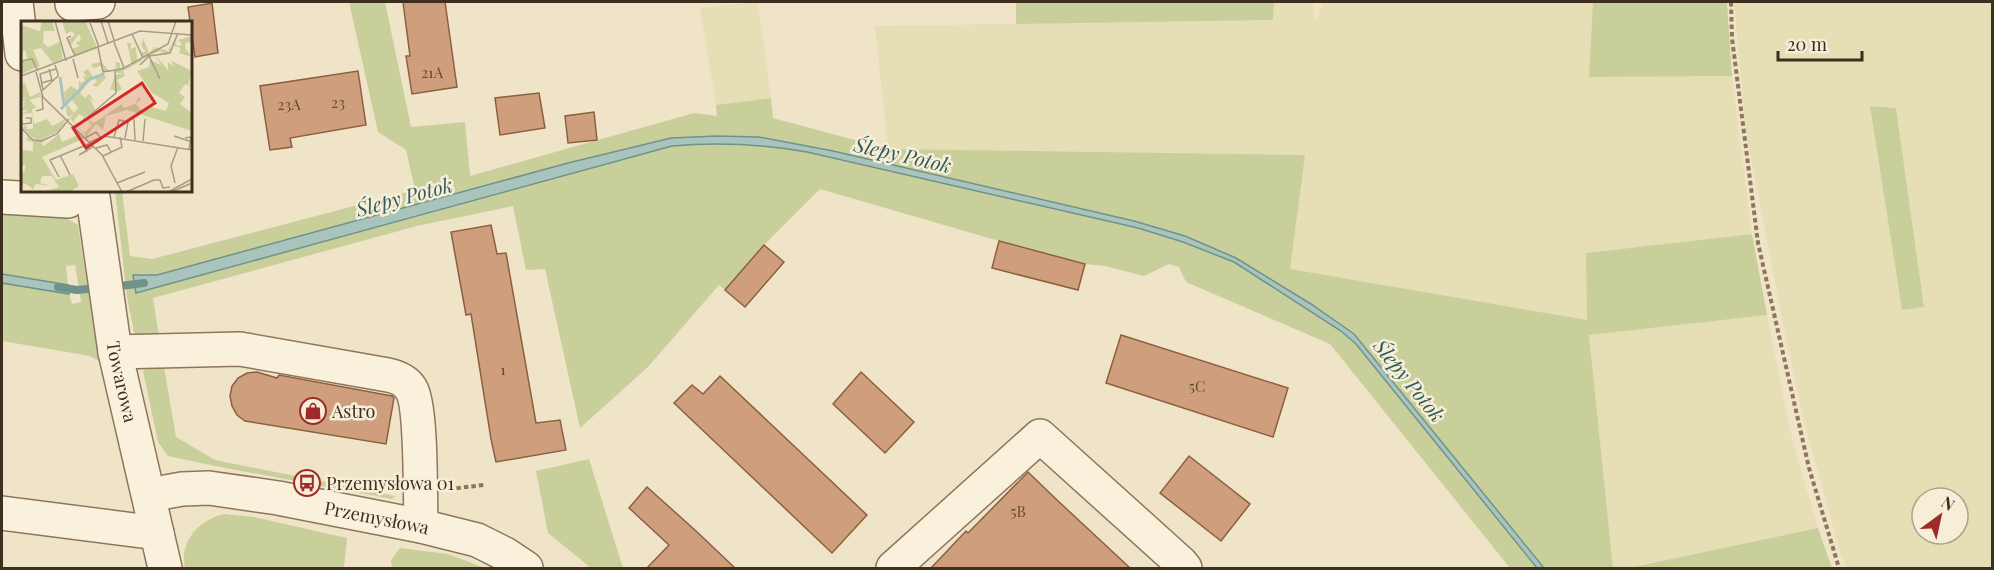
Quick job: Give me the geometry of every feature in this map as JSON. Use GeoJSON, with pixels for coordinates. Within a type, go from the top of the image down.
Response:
{"type":"FeatureCollection","features":[{"type":"Feature","properties":{"kind":"street"},"geometry":{"type":"LineString","coordinates":[[16,2],[21,45]]}},
{"type":"Feature","properties":{"kind":"street"},"geometry":{"type":"LineString","coordinates":[[2,197],[76,196]]}},
{"type":"Feature","properties":{"kind":"street","name":"Towarowa"},"geometry":{"type":"LineString","coordinates":[[76,196],[99,247],[112,337],[165,568]]}},
{"type":"Feature","properties":{"kind":"street"},"geometry":{"type":"LineString","coordinates":[[112,337],[240,349],[401,379],[410,388],[414,397],[421,526]]}},
{"type":"Feature","properties":{"kind":"street"},"geometry":{"type":"LineString","coordinates":[[893,568],[1040,436],[1185,568]]}},
{"type":"Feature","properties":{"kind":"street","name":"Przemysłowa"},"geometry":{"type":"LineString","coordinates":[[148,495],[182,489],[209,488],[278,498],[421,526],[477,540],[505,554],[525,568]]}},
{"type":"Feature","properties":{"kind":"street"},"geometry":{"type":"LineString","coordinates":[[2,513],[157,533]]}},
{"type":"Feature","properties":{"kind":"path"},"geometry":{"type":"LineString","coordinates":[[1731,2],[1732,38],[1758,243],[1809,468],[1839,568]]}},
{"type":"Feature","properties":{"kind":"shaded area"},"geometry":{"type":"Polygon","coordinates":[[[758,2],[771,98],[716,105],[700,8],[758,2]]]}},
{"type":"Feature","properties":{"kind":"shaded area"},"geometry":{"type":"Polygon","coordinates":[[[1313,2],[1314,19],[1318,19],[1323,2],[1593,2],[1589,77],[1732,76],[1752,234],[1586,253],[1588,320],[1290,269],[1304,155],[888,149],[875,26],[1273,20],[1274,3],[1313,2]]]}},
{"type":"Feature","properties":{"kind":"shaded area"},"geometry":{"type":"Polygon","coordinates":[[[1734,2],[1992,2],[1992,568],[1847,568],[1841,555],[1804,422],[1746,132],[1734,2]],[[1870,106],[1902,310],[1924,306],[1896,108],[1870,106]]]}},
{"type":"Feature","properties":{"kind":"shaded area"},"geometry":{"type":"Polygon","coordinates":[[[1767,315],[1793,443],[1818,528],[1629,568],[1613,568],[1589,335],[1767,315]]]}},
{"type":"Feature","properties":{"kind":"green space"},"geometry":{"type":"Polygon","coordinates":[[[349,2],[385,2],[411,127],[465,122],[470,176],[694,113],[717,116],[716,105],[771,98],[773,118],[888,149],[1305,155],[1290,269],[1587,320],[1586,253],[1752,234],[1767,315],[1589,335],[1613,568],[1544,568],[1354,334],[1311,304],[1236,258],[1185,236],[1134,221],[833,151],[759,137],[671,138],[157,275],[134,275],[136,292],[672,146],[740,144],[807,152],[1138,228],[1183,242],[1234,262],[1341,331],[1356,344],[1537,568],[1510,568],[1330,344],[1186,282],[1179,267],[1169,264],[1144,276],[1105,266],[1085,264],[820,189],[764,245],[725,290],[719,285],[648,367],[580,428],[545,269],[526,270],[513,206],[417,226],[153,298],[160,343],[135,337],[127,297],[115,192],[122,192],[130,256],[152,259],[415,190],[406,150],[378,132],[349,2]]]}},
{"type":"Feature","properties":{"kind":"green space"},"geometry":{"type":"Polygon","coordinates":[[[1016,2],[1288,2],[1274,3],[1273,20],[1016,24],[1016,2]]]}},
{"type":"Feature","properties":{"kind":"green space"},"geometry":{"type":"Polygon","coordinates":[[[1593,2],[1727,2],[1732,76],[1589,77],[1593,2]]]}},
{"type":"Feature","properties":{"kind":"green space"},"geometry":{"type":"Polygon","coordinates":[[[1870,106],[1896,108],[1924,307],[1902,310],[1870,106]]]}},
{"type":"Feature","properties":{"kind":"green space"},"geometry":{"type":"Polygon","coordinates":[[[2,212],[63,216],[78,225],[99,361],[90,356],[2,341],[2,283],[69,294],[72,304],[81,302],[75,265],[66,266],[68,285],[2,274],[2,212]]]}},
{"type":"Feature","properties":{"kind":"green space"},"geometry":{"type":"Polygon","coordinates":[[[163,361],[176,437],[215,460],[395,496],[392,499],[168,456],[158,442],[143,371],[150,365],[163,361]]]}},
{"type":"Feature","properties":{"kind":"green space"},"geometry":{"type":"Polygon","coordinates":[[[589,459],[623,568],[591,568],[548,533],[536,471],[589,459]]]}},
{"type":"Feature","properties":{"kind":"green space"},"geometry":{"type":"Polygon","coordinates":[[[224,514],[254,517],[347,538],[344,568],[185,568],[185,549],[193,533],[207,521],[224,514]]]}},
{"type":"Feature","properties":{"kind":"green space"},"geometry":{"type":"Polygon","coordinates":[[[1818,528],[1832,568],[1629,568],[1818,528]]]}},
{"type":"Feature","properties":{"kind":"green space"},"geometry":{"type":"Polygon","coordinates":[[[400,548],[448,554],[485,568],[392,568],[391,560],[400,548]]]}},
{"type":"Feature","properties":{"kind":"water"},"geometry":{"type":"Polygon","coordinates":[[[759,137],[833,151],[1134,221],[1185,236],[1236,258],[1311,304],[1354,334],[1544,568],[1537,568],[1356,344],[1341,331],[1234,262],[1183,242],[1138,228],[807,152],[740,144],[672,146],[136,293],[133,275],[157,275],[568,163],[671,138],[759,137]]]}},
{"type":"Feature","properties":{"kind":"water"},"geometry":{"type":"Polygon","coordinates":[[[2,274],[68,285],[69,294],[2,283],[2,274]]]}},
{"type":"Feature","properties":{"kind":"building"},"geometry":{"type":"Polygon","coordinates":[[[403,2],[445,2],[457,87],[412,94],[406,56],[410,56],[403,2]]]}},
{"type":"Feature","properties":{"kind":"building"},"geometry":{"type":"Polygon","coordinates":[[[212,3],[218,53],[195,57],[192,21],[190,21],[188,7],[212,3]]]}},
{"type":"Feature","properties":{"kind":"building"},"geometry":{"type":"Polygon","coordinates":[[[358,71],[366,125],[290,138],[292,147],[270,150],[260,86],[358,71]]]}},
{"type":"Feature","properties":{"kind":"building"},"geometry":{"type":"Polygon","coordinates":[[[539,93],[545,128],[500,135],[495,98],[539,93]]]}},
{"type":"Feature","properties":{"kind":"building"},"geometry":{"type":"Polygon","coordinates":[[[594,112],[597,140],[568,143],[565,116],[594,112]]]}},
{"type":"Feature","properties":{"kind":"building"},"geometry":{"type":"Polygon","coordinates":[[[491,225],[497,254],[506,253],[536,423],[560,420],[566,450],[496,462],[471,314],[466,315],[451,232],[491,225]]]}},
{"type":"Feature","properties":{"kind":"building"},"geometry":{"type":"Polygon","coordinates":[[[999,241],[1085,264],[1078,290],[992,268],[999,241]]]}},
{"type":"Feature","properties":{"kind":"building"},"geometry":{"type":"Polygon","coordinates":[[[764,245],[784,262],[745,307],[725,290],[764,245]]]}},
{"type":"Feature","properties":{"kind":"building"},"geometry":{"type":"Polygon","coordinates":[[[1121,335],[1288,388],[1273,437],[1106,383],[1121,335]]]}},
{"type":"Feature","properties":{"kind":"building","name":"Astro"},"geometry":{"type":"Polygon","coordinates":[[[257,372],[277,378],[279,375],[392,396],[394,398],[386,444],[245,421],[237,415],[232,406],[230,396],[232,386],[238,378],[247,373],[257,372]]]}},
{"type":"Feature","properties":{"kind":"building"},"geometry":{"type":"Polygon","coordinates":[[[861,372],[914,422],[885,453],[833,404],[861,372]]]}},
{"type":"Feature","properties":{"kind":"building"},"geometry":{"type":"Polygon","coordinates":[[[720,376],[867,515],[832,553],[674,403],[692,385],[703,394],[720,376]]]}},
{"type":"Feature","properties":{"kind":"building"},"geometry":{"type":"Polygon","coordinates":[[[1189,456],[1250,504],[1221,541],[1160,493],[1189,456]]]}},
{"type":"Feature","properties":{"kind":"building"},"geometry":{"type":"Polygon","coordinates":[[[1028,472],[1057,500],[1130,568],[931,568],[1028,472]]]}},
{"type":"Feature","properties":{"kind":"building"},"geometry":{"type":"Polygon","coordinates":[[[647,487],[735,568],[647,568],[669,545],[629,508],[647,487]]]}},
{"type":"Feature","properties":{"kind":"waterway"},"geometry":{"type":"LineString","coordinates":[[112,287],[144,283]]}},
{"type":"Feature","properties":{"kind":"waterway","name":"Ślepy Potok"},"geometry":{"type":"LineString","coordinates":[[58,287],[77,290],[99,288]]}},
{"type":"Feature","properties":{"kind":"place","name":"Astro"},"geometry":{"type":"Point","coordinates":[313,411]}},
{"type":"Feature","properties":{"kind":"place","name":"Przemysłowa 01"},"geometry":{"type":"Point","coordinates":[307,483]}}]}
